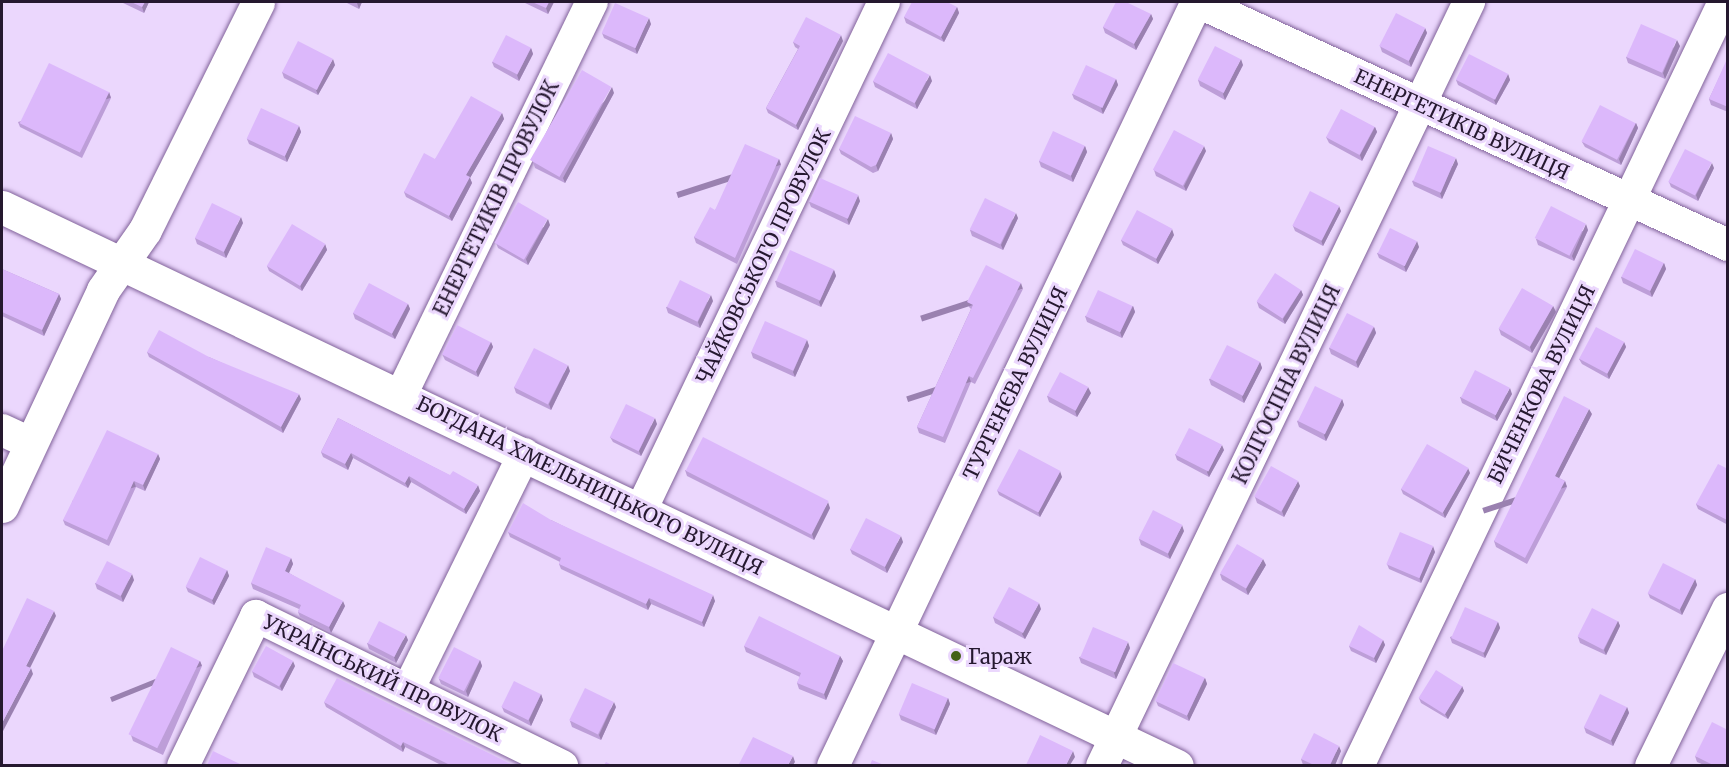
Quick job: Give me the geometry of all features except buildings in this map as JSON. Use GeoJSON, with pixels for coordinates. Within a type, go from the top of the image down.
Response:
{"type":"FeatureCollection","features":[{"type":"Feature","properties":{"kind":"street"},"geometry":{"type":"LineString","coordinates":[[2,507],[16,436],[103,290],[145,230],[258,2]]}},
{"type":"Feature","properties":{"kind":"street","name":"ЕНЕРГЕТИКІВ ПРОВУЛОК"},"geometry":{"type":"LineString","coordinates":[[401,395],[592,2]]}},
{"type":"Feature","properties":{"kind":"street","name":"ЧАЙКОВСЬКОГО ПРОВУЛОК"},"geometry":{"type":"LineString","coordinates":[[641,510],[884,2]]}},
{"type":"Feature","properties":{"kind":"street","name":"ЕНЕРГЕТИКІВ ВУЛИЦЯ"},"geometry":{"type":"LineString","coordinates":[[1197,2],[1728,245]]}},
{"type":"Feature","properties":{"kind":"street","name":"ТУРГЕНЄВА ВУЛИЦЯ"},"geometry":{"type":"LineString","coordinates":[[833,765],[1197,2]]}},
{"type":"Feature","properties":{"kind":"street","name":"КОЛГОСПНА ВУЛИЦЯ"},"geometry":{"type":"LineString","coordinates":[[1102,765],[1469,2]]}},
{"type":"Feature","properties":{"kind":"street","name":"БИЧЕНКОВА ВУЛИЦЯ"},"geometry":{"type":"LineString","coordinates":[[1358,765],[1724,2]]}},
{"type":"Feature","properties":{"kind":"street","name":"БОГДАНА ХМЕЛЬНИЦЬКОГО ВУЛИЦЯ"},"geometry":{"type":"LineString","coordinates":[[2,207],[1177,765]]}},
{"type":"Feature","properties":{"kind":"street"},"geometry":{"type":"LineString","coordinates":[[408,690],[524,454]]}},
{"type":"Feature","properties":{"kind":"street"},"geometry":{"type":"LineString","coordinates":[[1651,765],[1728,609]]}},
{"type":"Feature","properties":{"kind":"street","name":"УКРАЇНСЬКИЙ ПРОВУЛОК"},"geometry":{"type":"LineString","coordinates":[[183,765],[256,616],[562,765]]}},
{"type":"Feature","properties":{"kind":"place","name":"Гараж"},"geometry":{"type":"Point","coordinates":[956,656]}}]}
